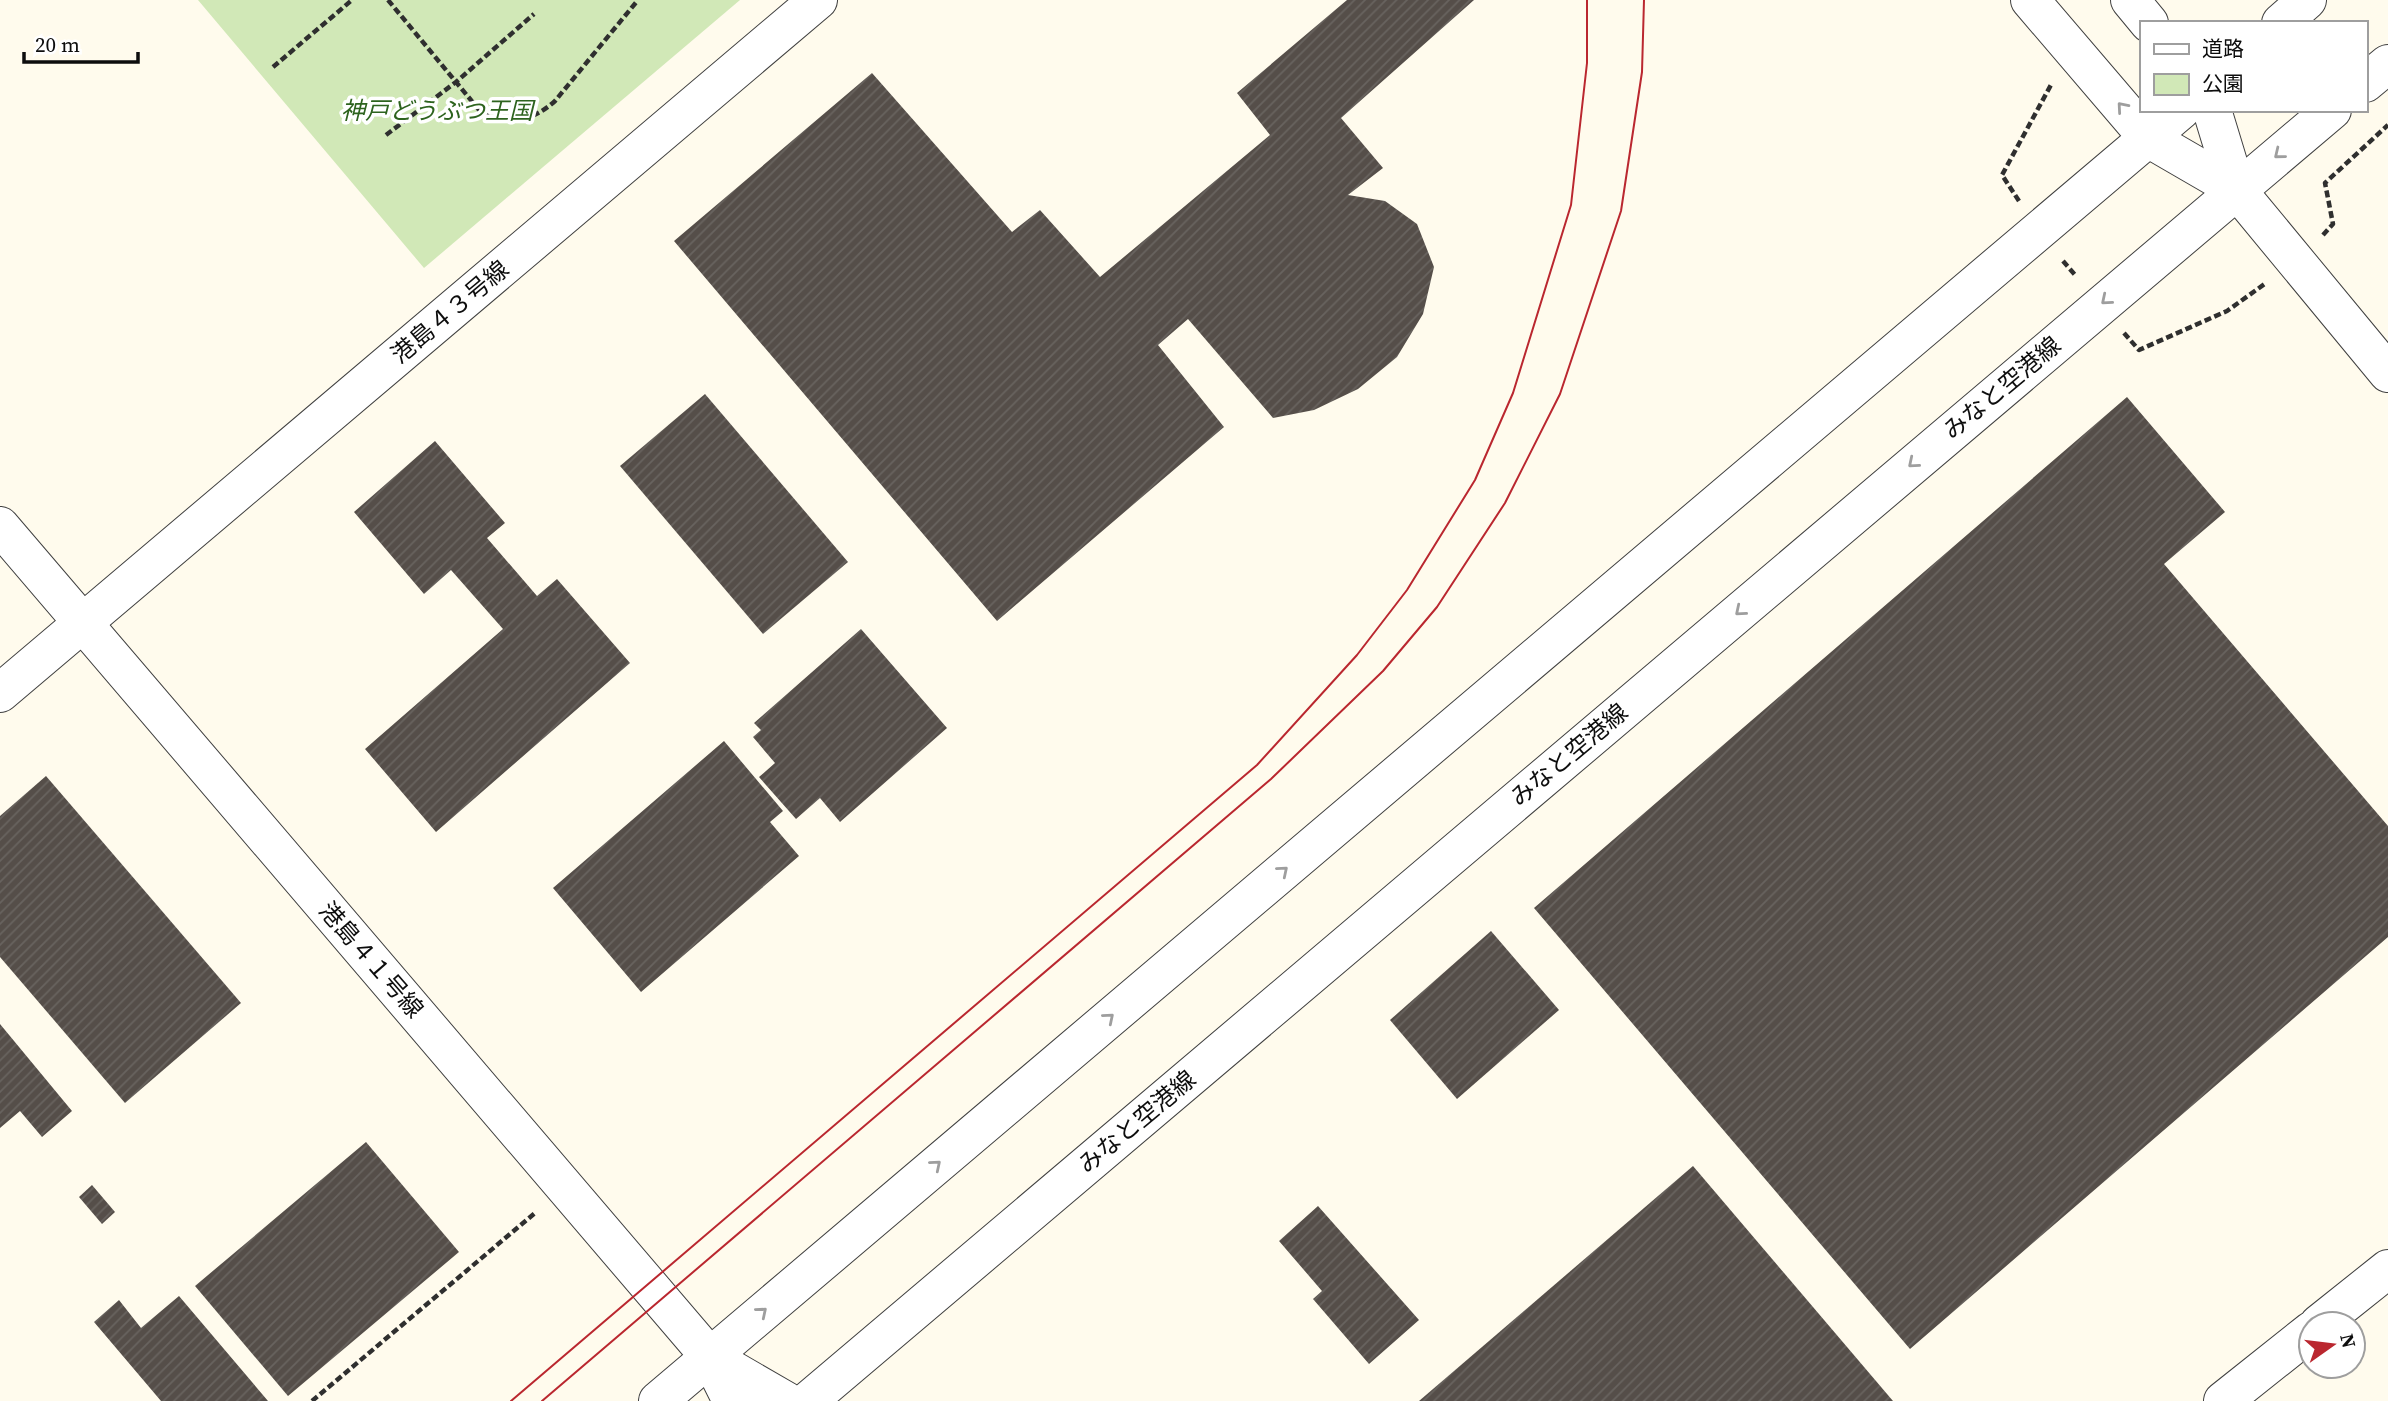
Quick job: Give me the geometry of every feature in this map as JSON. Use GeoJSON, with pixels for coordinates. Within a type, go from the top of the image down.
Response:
{"type":"FeatureCollection","features":[{"type":"Feature","properties":{"kind":"street","name":"港島４３号線"},"geometry":{"type":"LineString","coordinates":[[0,693],[818,0]]}},
{"type":"Feature","properties":{"kind":"street"},"geometry":{"type":"LineString","coordinates":[[2030,0],[2148,138],[2236,189],[2388,373]]}},
{"type":"Feature","properties":{"kind":"street"},"geometry":{"type":"LineString","coordinates":[[2130,0],[2147,21]]}},
{"type":"Feature","properties":{"kind":"street"},"geometry":{"type":"LineString","coordinates":[[2283,21],[2307,0]]}},
{"type":"Feature","properties":{"kind":"street"},"geometry":{"type":"LineString","coordinates":[[2367,81],[2388,64]]}},
{"type":"Feature","properties":{"kind":"street"},"geometry":{"type":"LineString","coordinates":[[658,1401],[2179,112]]}},
{"type":"Feature","properties":{"kind":"street"},"geometry":{"type":"LineString","coordinates":[[2213,112],[2236,189]]}},
{"type":"Feature","properties":{"kind":"street","name":"みなと空港線"},"geometry":{"type":"LineString","coordinates":[[808,1401],[2330,112]]}},
{"type":"Feature","properties":{"kind":"street","name":"港島４１号線"},"geometry":{"type":"LineString","coordinates":[[0,526],[710,1357],[732,1401]]}},
{"type":"Feature","properties":{"kind":"street"},"geometry":{"type":"LineString","coordinates":[[2337,1310],[2388,1269]]}},
{"type":"Feature","properties":{"kind":"street"},"geometry":{"type":"LineString","coordinates":[[2223,1401],[2297,1342]]}},
{"type":"Feature","properties":{"kind":"street"},"geometry":{"type":"LineString","coordinates":[[710,1357],[786,1401]]}},
{"type":"Feature","properties":{"kind":"path"},"geometry":{"type":"LineString","coordinates":[[273,67],[352,0]]}},
{"type":"Feature","properties":{"kind":"path"},"geometry":{"type":"LineString","coordinates":[[388,0],[480,111],[494,121],[510,121],[543,112],[594,56],[638,0]]}},
{"type":"Feature","properties":{"kind":"path"},"geometry":{"type":"LineString","coordinates":[[386,135],[456,82],[534,14]]}},
{"type":"Feature","properties":{"kind":"path"},"geometry":{"type":"LineString","coordinates":[[2038,230],[2002,176],[2053,82],[2080,59]]}},
{"type":"Feature","properties":{"kind":"path"},"geometry":{"type":"LineString","coordinates":[[312,1401],[535,1213]]}},
{"type":"Feature","properties":{"kind":"green space","name":"神戸どうぶつ王国"},"geometry":{"type":"Polygon","coordinates":[[[198,0],[740,0],[424,268],[198,0]]]}},
{"type":"Feature","properties":{"kind":"building"},"geometry":{"type":"Polygon","coordinates":[[[1347,0],[1474,0],[1341,118],[1383,168],[1348,195],[1385,201],[1417,224],[1434,267],[1423,314],[1397,357],[1358,389],[1314,410],[1273,418],[1188,319],[1158,345],[1224,427],[997,621],[674,241],[872,73],[1012,232],[1040,210],[1100,277],[1270,135],[1237,93],[1347,0]]]}},
{"type":"Feature","properties":{"kind":"building"},"geometry":{"type":"Polygon","coordinates":[[[705,394],[848,562],[763,634],[620,466],[705,394]]]}},
{"type":"Feature","properties":{"kind":"building"},"geometry":{"type":"Polygon","coordinates":[[[2127,397],[2225,512],[2164,564],[2388,826],[2388,937],[1910,1349],[1534,908],[2127,397]]]}},
{"type":"Feature","properties":{"kind":"building"},"geometry":{"type":"Polygon","coordinates":[[[435,441],[505,523],[487,538],[537,596],[557,579],[630,663],[436,832],[365,749],[503,629],[451,570],[424,594],[354,512],[435,441]]]}},
{"type":"Feature","properties":{"kind":"building"},"geometry":{"type":"Polygon","coordinates":[[[861,629],[947,728],[840,822],[820,798],[796,819],[759,777],[775,763],[753,737],[761,730],[754,723],[861,629]]]}},
{"type":"Feature","properties":{"kind":"building"},"geometry":{"type":"Polygon","coordinates":[[[724,741],[783,811],[770,822],[799,856],[641,992],[553,888],[724,741]]]}},
{"type":"Feature","properties":{"kind":"building"},"geometry":{"type":"Polygon","coordinates":[[[46,776],[241,1003],[125,1103],[0,957],[0,816],[46,776]]]}},
{"type":"Feature","properties":{"kind":"building"},"geometry":{"type":"Polygon","coordinates":[[[1491,931],[1559,1010],[1457,1099],[1390,1020],[1491,931]]]}},
{"type":"Feature","properties":{"kind":"building"},"geometry":{"type":"Polygon","coordinates":[[[0,1024],[72,1111],[42,1137],[20,1111],[0,1128],[0,1024]]]}},
{"type":"Feature","properties":{"kind":"building"},"geometry":{"type":"Polygon","coordinates":[[[366,1142],[459,1252],[288,1396],[195,1286],[366,1142]]]}},
{"type":"Feature","properties":{"kind":"building"},"geometry":{"type":"Polygon","coordinates":[[[1693,1166],[1893,1401],[1419,1401],[1693,1166]]]}},
{"type":"Feature","properties":{"kind":"building"},"geometry":{"type":"Polygon","coordinates":[[[92,1185],[115,1212],[102,1224],[79,1197],[92,1185]]]}},
{"type":"Feature","properties":{"kind":"building"},"geometry":{"type":"Polygon","coordinates":[[[1318,1206],[1419,1320],[1369,1364],[1313,1299],[1322,1291],[1279,1241],[1318,1206]]]}},
{"type":"Feature","properties":{"kind":"building"},"geometry":{"type":"Polygon","coordinates":[[[179,1296],[268,1401],[161,1401],[94,1322],[119,1300],[141,1328],[179,1296]]]}},
{"type":"Feature","properties":{"kind":"tram line"},"geometry":{"type":"LineString","coordinates":[[511,1401],[1257,765],[1357,655],[1407,590],[1475,480],[1513,393],[1571,205],[1587,63],[1587,0]]}},
{"type":"Feature","properties":{"kind":"tram line"},"geometry":{"type":"LineString","coordinates":[[542,1401],[1271,779],[1383,671],[1437,607],[1505,503],[1560,394],[1621,211],[1642,72],[1644,0]]}}]}
